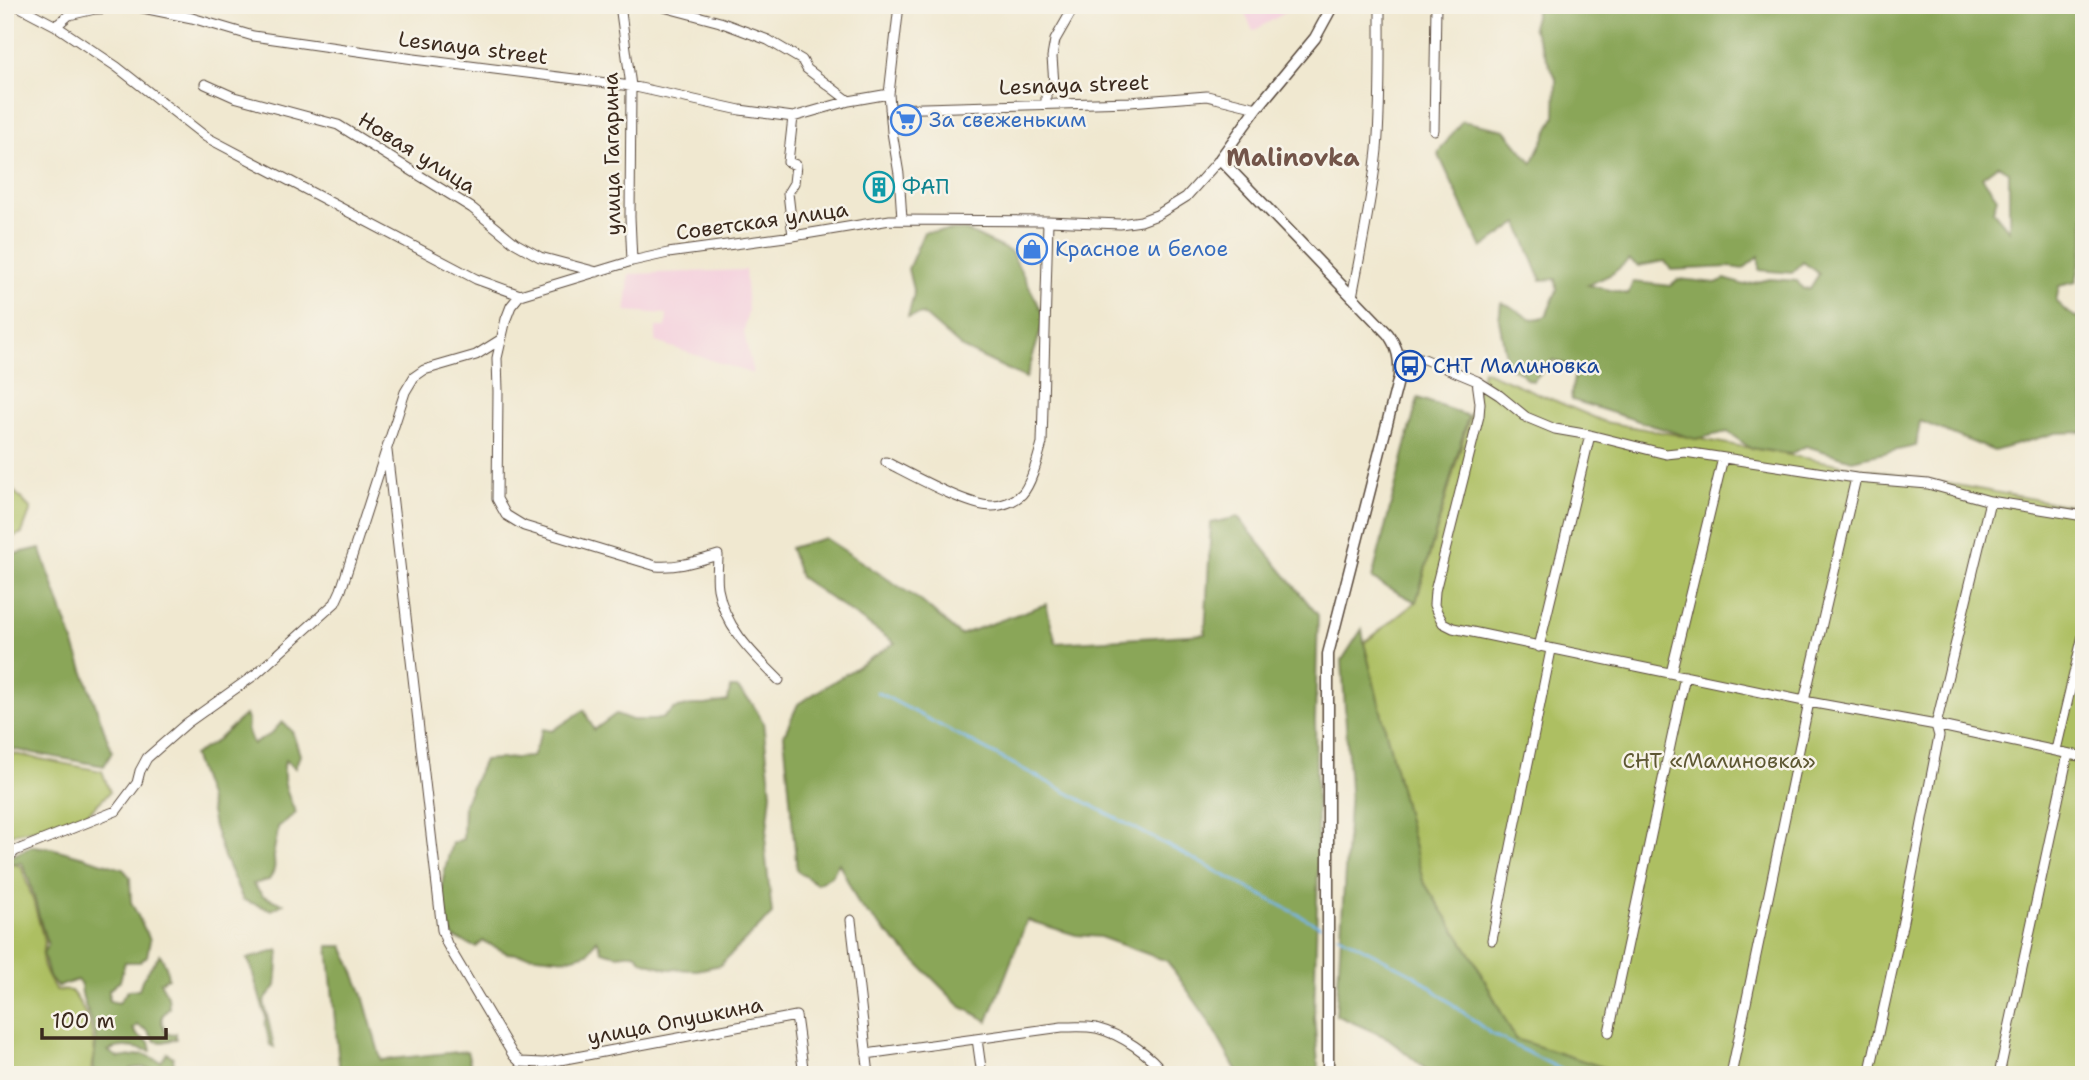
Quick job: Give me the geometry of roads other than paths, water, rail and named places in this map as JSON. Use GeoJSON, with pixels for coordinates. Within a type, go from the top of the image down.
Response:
{"type":"FeatureCollection","features":[{"type":"Feature","properties":{"kind":"street"},"geometry":{"type":"LineString","coordinates":[[16,5],[56,26],[117,67],[206,137],[476,279],[520,295],[511,306],[496,358],[496,499],[506,516],[524,526],[656,566],[684,564],[718,555],[718,587],[727,618],[738,636],[779,680]]}},
{"type":"Feature","properties":{"kind":"street","name":"улица Гагарина"},"geometry":{"type":"LineString","coordinates":[[620,5],[631,86],[632,261]]}},
{"type":"Feature","properties":{"kind":"street"},"geometry":{"type":"LineString","coordinates":[[656,5],[720,22],[768,40],[802,60],[807,69],[849,101]]}},
{"type":"Feature","properties":{"kind":"street"},"geometry":{"type":"LineString","coordinates":[[899,5],[890,109],[902,219]]}},
{"type":"Feature","properties":{"kind":"street"},"geometry":{"type":"LineString","coordinates":[[1046,104],[1046,93],[1054,84],[1052,57],[1055,40],[1075,5]]}},
{"type":"Feature","properties":{"kind":"street"},"geometry":{"type":"LineString","coordinates":[[1328,1075],[1328,654],[1399,377],[1399,354],[1388,334],[1220,159],[1257,108],[1315,38],[1333,5]]}},
{"type":"Feature","properties":{"kind":"street"},"geometry":{"type":"LineString","coordinates":[[1352,297],[1376,150],[1380,5]]}},
{"type":"Feature","properties":{"kind":"street"},"geometry":{"type":"LineString","coordinates":[[1434,130],[1436,5]]}},
{"type":"Feature","properties":{"kind":"street","name":"Lesnaya street"},"geometry":{"type":"LineString","coordinates":[[56,26],[69,15],[95,9],[138,6],[253,36],[631,86],[740,110],[793,117],[849,101],[890,94]]}},
{"type":"Feature","properties":{"kind":"street","name":"Новая улица"},"geometry":{"type":"LineString","coordinates":[[205,84],[234,97],[338,125],[472,208],[531,253],[599,272]]}},
{"type":"Feature","properties":{"kind":"street","name":"Lesnaya street"},"geometry":{"type":"LineString","coordinates":[[890,109],[1130,102],[1207,96],[1257,108]]}},
{"type":"Feature","properties":{"kind":"street"},"geometry":{"type":"LineString","coordinates":[[793,117],[788,162],[796,165],[794,183],[788,193],[793,236]]}},
{"type":"Feature","properties":{"kind":"street","name":"Советская улица"},"geometry":{"type":"LineString","coordinates":[[520,295],[632,261],[682,250],[902,219],[1120,224],[1142,221],[1186,197],[1220,159]]}},
{"type":"Feature","properties":{"kind":"street"},"geometry":{"type":"LineString","coordinates":[[886,462],[937,488],[990,506],[1003,505],[1023,493],[1042,443],[1048,221]]}},
{"type":"Feature","properties":{"kind":"street"},"geometry":{"type":"LineString","coordinates":[[5,860],[15,851],[117,811],[137,783],[147,758],[187,723],[256,674],[335,603],[405,391],[414,377],[424,370],[476,355],[500,340]]}},
{"type":"Feature","properties":{"kind":"street"},"geometry":{"type":"LineString","coordinates":[[1399,354],[1424,359],[1477,381],[1526,417],[1555,429],[1666,454],[1685,452],[1856,478],[1928,484],[1990,501],[2084,516]]}},
{"type":"Feature","properties":{"kind":"street"},"geometry":{"type":"LineString","coordinates":[[1477,381],[1479,416],[1440,568],[1434,605],[1443,623],[1453,628],[1551,650],[1936,725],[2084,757]]}},
{"type":"Feature","properties":{"kind":"street"},"geometry":{"type":"LineString","coordinates":[[1539,647],[1590,435]]}},
{"type":"Feature","properties":{"kind":"street","name":"улица Опушкина"},"geometry":{"type":"LineString","coordinates":[[387,451],[442,930],[447,944],[513,1055],[520,1062],[529,1064],[560,1060],[796,1016],[804,1075]]}},
{"type":"Feature","properties":{"kind":"street"},"geometry":{"type":"LineString","coordinates":[[1671,673],[1723,458]]}},
{"type":"Feature","properties":{"kind":"street"},"geometry":{"type":"LineString","coordinates":[[1731,1075],[1807,701],[1856,478]]}},
{"type":"Feature","properties":{"kind":"street"},"geometry":{"type":"LineString","coordinates":[[1869,1075],[1903,921],[1939,736],[1936,725],[1990,501]]}},
{"type":"Feature","properties":{"kind":"street"},"geometry":{"type":"LineString","coordinates":[[2056,750],[2084,631]]}},
{"type":"Feature","properties":{"kind":"street"},"geometry":{"type":"LineString","coordinates":[[1492,940],[1551,650]]}},
{"type":"Feature","properties":{"kind":"street"},"geometry":{"type":"LineString","coordinates":[[1609,1032],[1685,676]]}},
{"type":"Feature","properties":{"kind":"street"},"geometry":{"type":"LineString","coordinates":[[1999,1075],[2068,754]]}},
{"type":"Feature","properties":{"kind":"street"},"geometry":{"type":"LineString","coordinates":[[851,920],[869,1075]]}},
{"type":"Feature","properties":{"kind":"street"},"geometry":{"type":"LineString","coordinates":[[866,1054],[1062,1027],[1094,1028],[1118,1037],[1149,1058],[1165,1075]]}},
{"type":"Feature","properties":{"kind":"street"},"geometry":{"type":"LineString","coordinates":[[977,1040],[982,1075]]}},
{"type":"Feature","properties":{"kind":"waterway"},"geometry":{"type":"LineString","coordinates":[[877,692],[1320,926]]}},
{"type":"Feature","properties":{"kind":"waterway"},"geometry":{"type":"LineString","coordinates":[[1338,935],[1416,976],[1490,1033],[1572,1075]]}},
{"type":"Feature","properties":{"kind":"place","name":"За свеженьким"},"geometry":{"type":"Point","coordinates":[906,120]}},
{"type":"Feature","properties":{"kind":"place","name":"ФАП"},"geometry":{"type":"Point","coordinates":[879,187]}},
{"type":"Feature","properties":{"kind":"place","name":"Красное и белое"},"geometry":{"type":"Point","coordinates":[1032,249]}},
{"type":"Feature","properties":{"kind":"place","name":"СНТ Малиновка"},"geometry":{"type":"Point","coordinates":[1410,366]}},
{"type":"Feature","properties":{"kind":"district","name":"Malinovka"},"geometry":{"type":"Point","coordinates":[1293,158]}},
{"type":"Feature","properties":{"kind":"park label","name":"СНТ «Малиновка»"},"geometry":{"type":"Point","coordinates":[1719,761]}}]}
